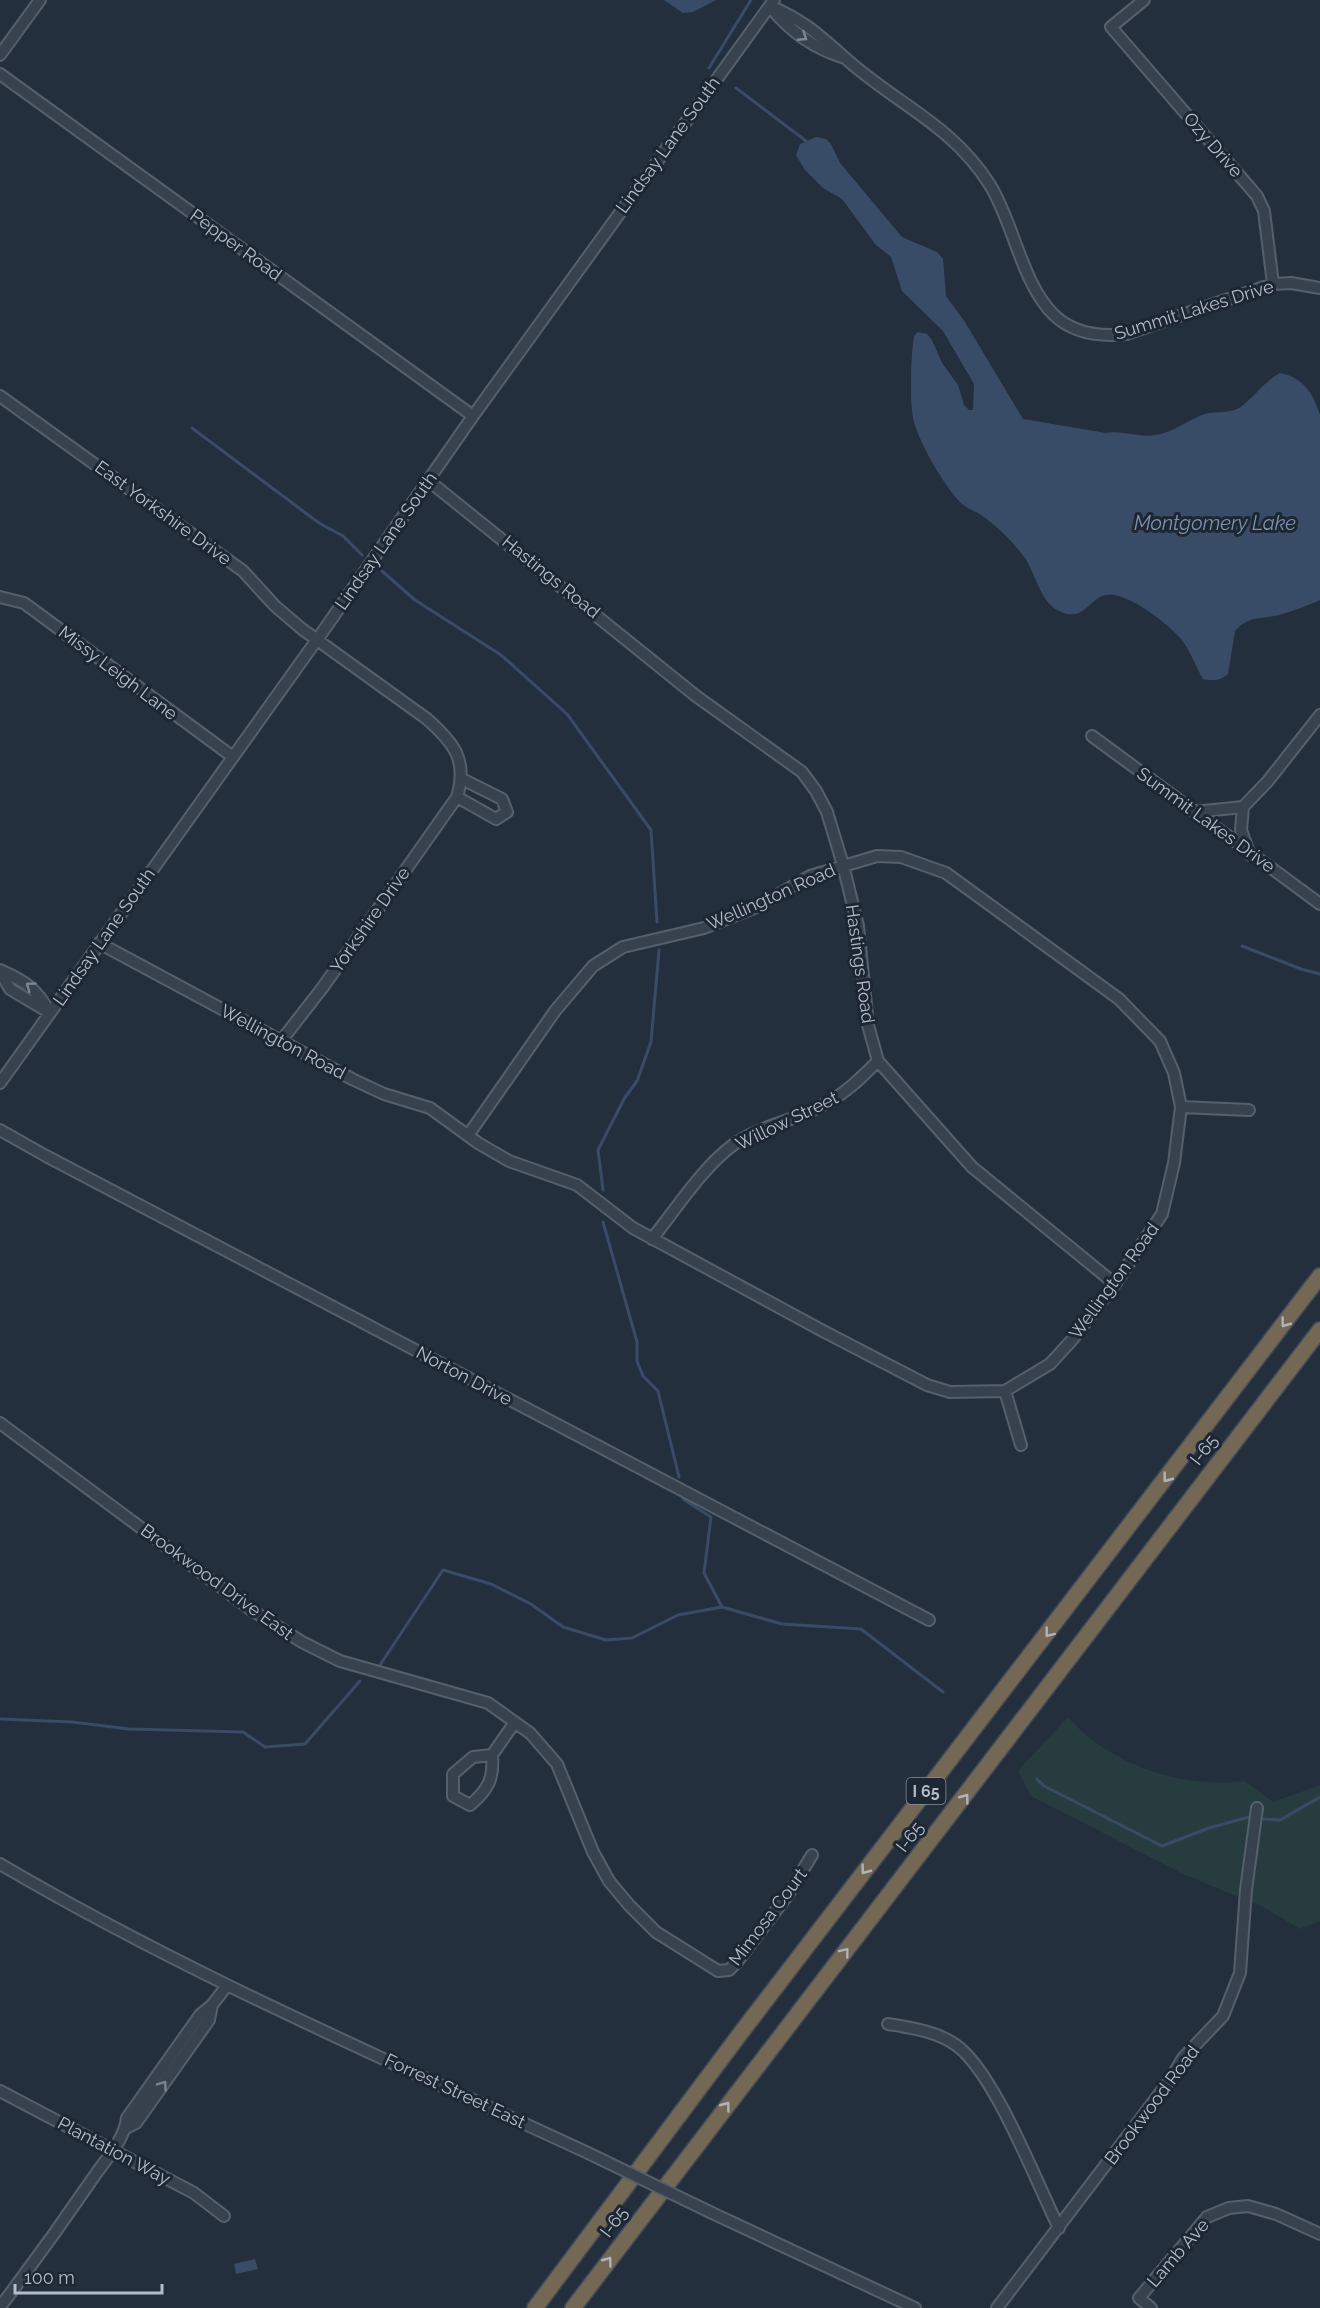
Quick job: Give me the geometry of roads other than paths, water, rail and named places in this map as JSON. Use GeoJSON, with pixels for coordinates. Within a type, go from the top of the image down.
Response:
{"type":"FeatureCollection","features":[{"type":"Feature","properties":{"kind":"highway","name":"I 65"},"geometry":{"type":"LineString","coordinates":[[535,2308],[740,2034],[1320,1276]]}},
{"type":"Feature","properties":{"kind":"highway","name":"I-65"},"geometry":{"type":"LineString","coordinates":[[573,2308],[1320,1330]]}},
{"type":"Feature","properties":{"kind":"street"},"geometry":{"type":"LineString","coordinates":[[0,56],[40,0]]}},
{"type":"Feature","properties":{"kind":"street","name":"Ozy Drive"},"geometry":{"type":"LineString","coordinates":[[1144,0],[1111,27],[1257,196],[1264,211],[1273,284]]}},
{"type":"Feature","properties":{"kind":"street","name":"Summit Lakes Drive"},"geometry":{"type":"LineString","coordinates":[[772,3],[785,25],[827,52],[843,57],[943,130],[969,156],[990,184],[1007,216],[1032,283],[1044,304],[1064,323],[1082,332],[1105,336],[1126,334],[1250,289],[1291,283],[1320,288]]}},
{"type":"Feature","properties":{"kind":"street","name":"Lindsay Lane South"},"geometry":{"type":"LineString","coordinates":[[0,1083],[473,416],[772,3]]}},
{"type":"Feature","properties":{"kind":"street","name":"Pepper Road"},"geometry":{"type":"LineString","coordinates":[[0,74],[473,416]]}},
{"type":"Feature","properties":{"kind":"street","name":"East Yorkshire Drive"},"geometry":{"type":"LineString","coordinates":[[0,396],[243,571],[275,606],[317,639]]}},
{"type":"Feature","properties":{"kind":"street","name":"Hastings Road"},"geometry":{"type":"LineString","coordinates":[[429,481],[696,696],[793,764],[816,790],[822,801],[843,865],[858,926],[868,1025],[878,1061],[972,1167],[1115,1284]]}},
{"type":"Feature","properties":{"kind":"street","name":"Missy Leigh Lane"},"geometry":{"type":"LineString","coordinates":[[0,597],[24,603],[233,757]]}},
{"type":"Feature","properties":{"kind":"street","name":"Yorkshire Drive"},"geometry":{"type":"LineString","coordinates":[[281,1041],[323,987],[457,797],[462,780],[458,754],[445,734],[427,718],[317,639]]}},
{"type":"Feature","properties":{"kind":"street"},"geometry":{"type":"LineString","coordinates":[[1250,855],[1241,830],[1243,807],[1268,781],[1320,715]]}},
{"type":"Feature","properties":{"kind":"street","name":"Summit Lakes Drive"},"geometry":{"type":"LineString","coordinates":[[1092,736],[1250,855],[1320,904]]}},
{"type":"Feature","properties":{"kind":"street"},"geometry":{"type":"LineString","coordinates":[[457,797],[496,819],[507,812],[502,800],[462,780]]}},
{"type":"Feature","properties":{"kind":"street"},"geometry":{"type":"LineString","coordinates":[[1194,812],[1243,807]]}},
{"type":"Feature","properties":{"kind":"street","name":"Wellington Road"},"geometry":{"type":"LineString","coordinates":[[99,943],[384,1094],[430,1108],[469,1134],[478,1143],[509,1161],[577,1185],[613,1215],[652,1239],[927,1385],[950,1392],[1005,1391],[1050,1364],[1072,1340],[1115,1284],[1162,1214],[1174,1163],[1181,1107],[1174,1073],[1160,1041],[1119,999],[946,873],[901,857],[878,856],[810,876],[759,906],[704,928],[622,947],[593,966],[555,1011],[469,1134]]}},
{"type":"Feature","properties":{"kind":"street"},"geometry":{"type":"LineString","coordinates":[[0,970],[10,989],[51,1013]]}},
{"type":"Feature","properties":{"kind":"street","name":"Willow Street"},"geometry":{"type":"LineString","coordinates":[[652,1239],[716,1161],[734,1145],[755,1133],[821,1107],[852,1087],[878,1061]]}},
{"type":"Feature","properties":{"kind":"street"},"geometry":{"type":"LineString","coordinates":[[1181,1107],[1249,1110]]}},
{"type":"Feature","properties":{"kind":"street","name":"Norton Drive"},"geometry":{"type":"LineString","coordinates":[[0,1130],[929,1620]]}},
{"type":"Feature","properties":{"kind":"street"},"geometry":{"type":"LineString","coordinates":[[1005,1391],[1021,1445]]}},
{"type":"Feature","properties":{"kind":"street","name":"Brookwood Drive East"},"geometry":{"type":"LineString","coordinates":[[0,1423],[250,1609],[302,1642],[340,1661],[488,1703],[530,1733],[557,1764],[593,1852],[609,1881],[628,1905],[656,1932],[718,1971]]}},
{"type":"Feature","properties":{"kind":"street"},"geometry":{"type":"LineString","coordinates":[[492,1755],[473,1757],[453,1774],[453,1796],[470,1805],[488,1791],[494,1770],[492,1755],[515,1722]]}},
{"type":"Feature","properties":{"kind":"street","name":"Brookwood Road"},"geometry":{"type":"LineString","coordinates":[[997,2308],[1170,2080],[1183,2058],[1223,2016],[1240,1973],[1246,1890],[1257,1808]]}},
{"type":"Feature","properties":{"kind":"street","name":"Mimosa Court"},"geometry":{"type":"LineString","coordinates":[[718,1971],[729,1970],[737,1962],[787,1896],[812,1855]]}},
{"type":"Feature","properties":{"kind":"street","name":"Forrest Street East"},"geometry":{"type":"LineString","coordinates":[[0,1864],[156,1951],[226,1987],[588,2153],[915,2308]]}},
{"type":"Feature","properties":{"kind":"street"},"geometry":{"type":"LineString","coordinates":[[0,2307],[45,2248],[126,2128],[136,2123],[210,2020],[212,2005],[226,1987]]}},
{"type":"Feature","properties":{"kind":"street"},"geometry":{"type":"LineString","coordinates":[[888,2024],[937,2034],[958,2046],[975,2064],[1001,2108],[1059,2228]]}},
{"type":"Feature","properties":{"kind":"street","name":"Plantation Way"},"geometry":{"type":"LineString","coordinates":[[0,2091],[195,2193],[224,2216]]}},
{"type":"Feature","properties":{"kind":"street","name":"Lamb Ave"},"geometry":{"type":"LineString","coordinates":[[1151,2308],[1139,2298],[1207,2217],[1229,2208],[1248,2206],[1276,2214],[1320,2234]]}},
{"type":"Feature","properties":{"kind":"water"},"geometry":{"type":"Polygon","coordinates":[[[664,0],[716,0],[693,12],[683,13],[664,0]]]}},
{"type":"Feature","properties":{"kind":"water","name":"Montgomery Lake"},"geometry":{"type":"Polygon","coordinates":[[[816,137],[826,139],[831,144],[840,163],[902,237],[937,252],[943,259],[946,296],[965,322],[1023,419],[1106,433],[1156,435],[1202,415],[1237,409],[1280,373],[1301,383],[1311,393],[1320,415],[1320,600],[1279,615],[1250,620],[1240,626],[1235,631],[1228,674],[1213,680],[1203,679],[1187,648],[1175,632],[1131,601],[1120,596],[1100,597],[1076,614],[1065,613],[1051,605],[1045,599],[1026,559],[992,523],[962,504],[948,487],[928,454],[917,432],[912,414],[911,379],[914,336],[918,332],[927,334],[932,340],[942,363],[958,385],[964,405],[969,410],[973,410],[974,384],[943,331],[902,291],[891,257],[876,245],[842,199],[823,188],[805,170],[796,155],[800,144],[816,137]]]}},
{"type":"Feature","properties":{"kind":"water"},"geometry":{"type":"Polygon","coordinates":[[[255,2259],[258,2269],[236,2274],[234,2264],[255,2259]]]}},
{"type":"Feature","properties":{"kind":"waterway"},"geometry":{"type":"LineString","coordinates":[[709,68],[751,0]]}},
{"type":"Feature","properties":{"kind":"waterway"},"geometry":{"type":"LineString","coordinates":[[736,88],[810,144]]}},
{"type":"Feature","properties":{"kind":"waterway"},"geometry":{"type":"LineString","coordinates":[[192,428],[319,523],[343,536],[362,555]]}},
{"type":"Feature","properties":{"kind":"waterway"},"geometry":{"type":"LineString","coordinates":[[382,571],[415,600],[501,655],[567,714],[651,830],[657,922]]}},
{"type":"Feature","properties":{"kind":"waterway"},"geometry":{"type":"LineString","coordinates":[[1242,946],[1320,974]]}},
{"type":"Feature","properties":{"kind":"waterway"},"geometry":{"type":"LineString","coordinates":[[603,1190],[598,1150],[624,1099],[637,1081],[651,1042],[659,950]]}},
{"type":"Feature","properties":{"kind":"waterway"},"geometry":{"type":"LineString","coordinates":[[603,1222],[637,1342],[637,1361],[643,1376],[658,1391],[679,1477]]}},
{"type":"Feature","properties":{"kind":"waterway"},"geometry":{"type":"LineString","coordinates":[[683,1499],[711,1517],[704,1573],[722,1607]]}},
{"type":"Feature","properties":{"kind":"waterway"},"geometry":{"type":"LineString","coordinates":[[380,1665],[443,1570],[491,1584],[531,1604],[563,1627],[606,1640],[632,1638],[678,1615],[722,1607],[782,1624],[861,1629],[943,1692]]}},
{"type":"Feature","properties":{"kind":"waterway"},"geometry":{"type":"LineString","coordinates":[[0,1719],[72,1722],[129,1729],[243,1732],[265,1747],[305,1744],[360,1681]]}},
{"type":"Feature","properties":{"kind":"waterway"},"geometry":{"type":"LineString","coordinates":[[1037,1779],[1044,1786],[1162,1846],[1209,1828],[1249,1817]]}},
{"type":"Feature","properties":{"kind":"waterway"},"geometry":{"type":"LineString","coordinates":[[1261,1819],[1280,1820],[1320,1797]]}}]}
